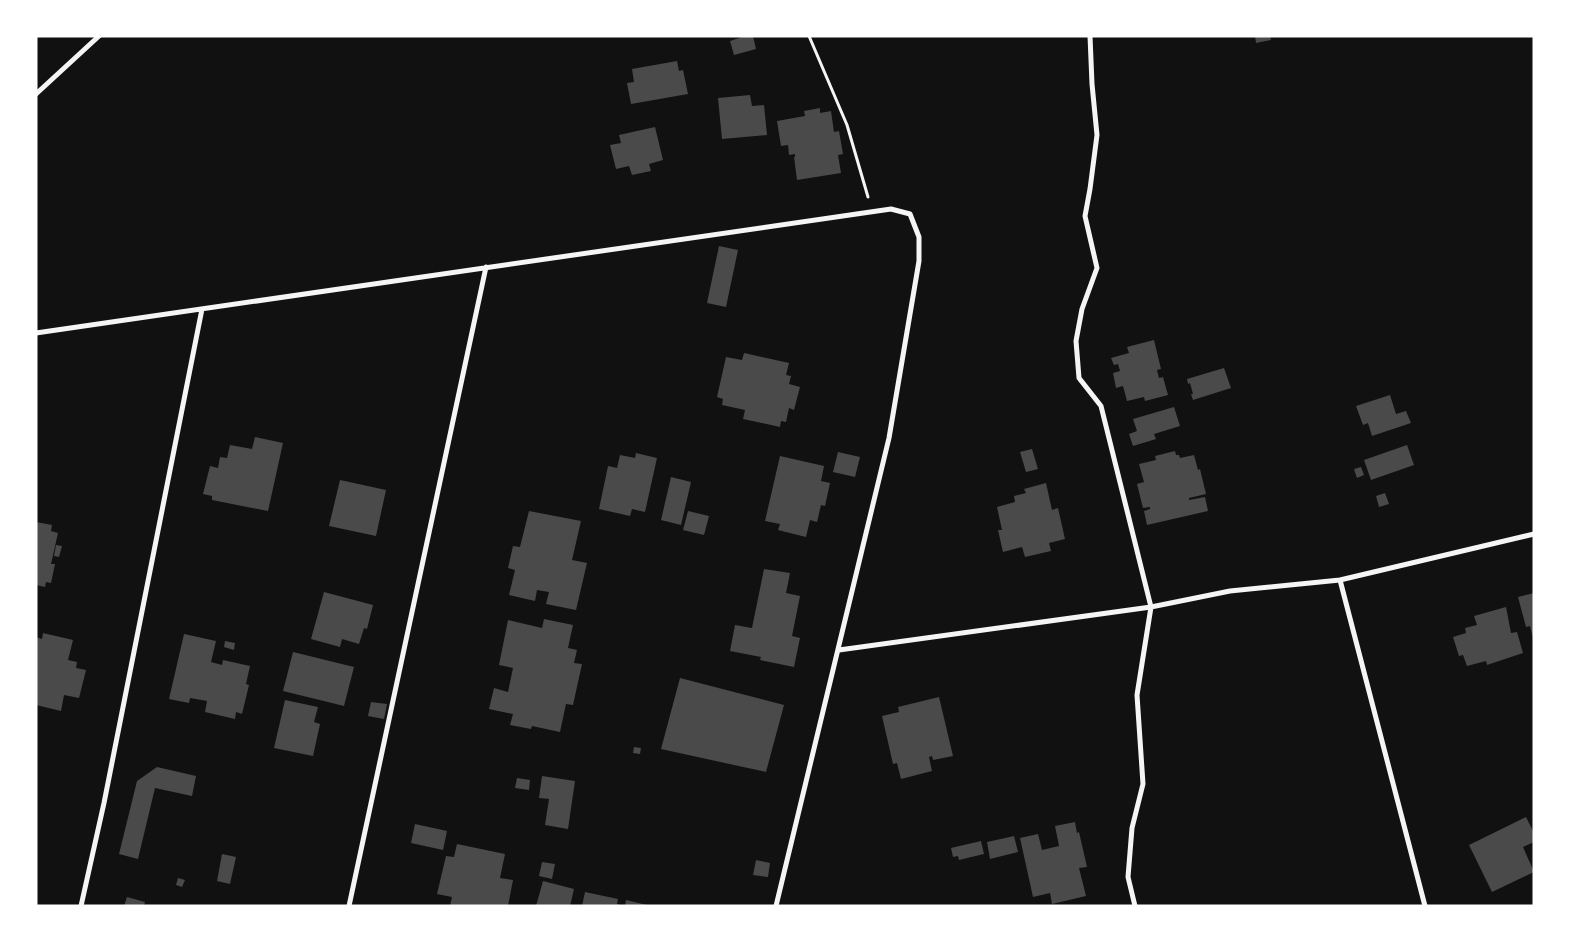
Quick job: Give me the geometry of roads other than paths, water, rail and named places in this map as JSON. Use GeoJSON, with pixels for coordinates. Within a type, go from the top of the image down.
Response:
{"type":"FeatureCollection","features":[{"type":"Feature","properties":{"kind":"street"},"geometry":{"type":"LineString","coordinates":[[36,94],[99,36]]}},
{"type":"Feature","properties":{"kind":"street"},"geometry":{"type":"LineString","coordinates":[[1090,36],[1097,135],[1085,216],[1096,268],[1082,309],[1076,341],[1078,378],[1101,406],[1151,607],[1137,694],[1143,784],[1132,828],[1128,877],[1135,906]]}},
{"type":"Feature","properties":{"kind":"street"},"geometry":{"type":"LineString","coordinates":[[36,333],[891,209],[910,214],[919,236],[919,261],[889,438],[776,906]]}},
{"type":"Feature","properties":{"kind":"street"},"geometry":{"type":"LineString","coordinates":[[349,906],[486,267]]}},
{"type":"Feature","properties":{"kind":"street"},"geometry":{"type":"LineString","coordinates":[[81,906],[104,803],[202,309]]}},
{"type":"Feature","properties":{"kind":"street"},"geometry":{"type":"LineString","coordinates":[[839,650],[1151,607],[1230,591],[1340,580],[1534,534]]}},
{"type":"Feature","properties":{"kind":"street"},"geometry":{"type":"LineString","coordinates":[[1340,580],[1425,906]]}}]}
